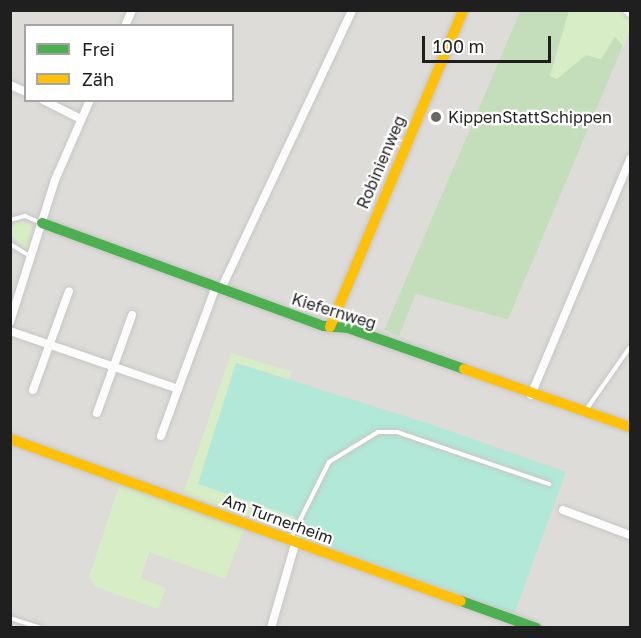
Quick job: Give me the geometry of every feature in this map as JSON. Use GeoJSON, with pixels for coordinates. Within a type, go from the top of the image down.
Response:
{"type":"FeatureCollection","features":[{"type":"Feature","properties":{"kind":"street"},"geometry":{"type":"LineString","coordinates":[[126,24],[132,10]]}},
{"type":"Feature","properties":{"kind":"street"},"geometry":{"type":"LineString","coordinates":[[161,436],[219,287],[352,10]]}},
{"type":"Feature","properties":{"kind":"street","name":"Robinienweg"},"geometry":{"type":"LineString","coordinates":[[330,327],[463,10]]}},
{"type":"Feature","properties":{"kind":"street"},"geometry":{"type":"LineString","coordinates":[[10,86],[24,92]]}},
{"type":"Feature","properties":{"kind":"street"},"geometry":{"type":"LineString","coordinates":[[47,102],[81,118]]}},
{"type":"Feature","properties":{"kind":"street"},"geometry":{"type":"LineString","coordinates":[[10,322],[55,180],[89,102]]}},
{"type":"Feature","properties":{"kind":"street"},"geometry":{"type":"LineString","coordinates":[[531,395],[630,159]]}},
{"type":"Feature","properties":{"kind":"street","name":"Kiefernweg"},"geometry":{"type":"LineString","coordinates":[[42,223],[330,327],[348,328],[531,395],[630,427]]}},
{"type":"Feature","properties":{"kind":"street"},"geometry":{"type":"LineString","coordinates":[[33,390],[69,291]]}},
{"type":"Feature","properties":{"kind":"street"},"geometry":{"type":"LineString","coordinates":[[97,413],[132,315]]}},
{"type":"Feature","properties":{"kind":"street"},"geometry":{"type":"LineString","coordinates":[[10,331],[178,389]]}},
{"type":"Feature","properties":{"kind":"street","name":"Am Turnerheim"},"geometry":{"type":"LineString","coordinates":[[10,439],[536,627]]}},
{"type":"Feature","properties":{"kind":"street"},"geometry":{"type":"LineString","coordinates":[[563,510],[630,535]]}},
{"type":"Feature","properties":{"kind":"street"},"geometry":{"type":"LineString","coordinates":[[271,627],[293,540]]}},
{"type":"Feature","properties":{"kind":"lane"},"geometry":{"type":"LineString","coordinates":[[10,220],[25,216],[42,223]]}},
{"type":"Feature","properties":{"kind":"lane"},"geometry":{"type":"LineString","coordinates":[[10,244],[32,257]]}},
{"type":"Feature","properties":{"kind":"lane"},"geometry":{"type":"LineString","coordinates":[[585,411],[630,347]]}},
{"type":"Feature","properties":{"kind":"lane"},"geometry":{"type":"LineString","coordinates":[[293,540],[329,462],[378,432],[397,432],[549,484]]}},
{"type":"Feature","properties":{"kind":"lane"},"geometry":{"type":"LineString","coordinates":[[10,618],[40,627]]}},
{"type":"Feature","properties":{"kind":"shaded area"},"geometry":{"type":"Polygon","coordinates":[[[10,11],[520,11],[384,330],[399,335],[416,294],[508,320],[630,29],[630,627],[11,627],[10,11]],[[121,483],[140,579],[149,552],[121,483]],[[198,484],[184,494],[288,529],[293,516],[198,484]]]}},
{"type":"Feature","properties":{"kind":"green space"},"geometry":{"type":"Polygon","coordinates":[[[520,11],[569,11],[550,76],[557,79],[586,55],[601,59],[615,37],[623,46],[508,320],[416,294],[399,336],[384,330],[520,11]]]}},
{"type":"Feature","properties":{"kind":"green space"},"geometry":{"type":"Polygon","coordinates":[[[569,11],[617,11],[630,19],[630,29],[623,46],[615,38],[601,59],[586,55],[558,79],[550,76],[569,11]]]}},
{"type":"Feature","properties":{"kind":"green space"},"geometry":{"type":"Polygon","coordinates":[[[18,220],[33,225],[28,250],[12,237],[11,228],[18,220]]]}},
{"type":"Feature","properties":{"kind":"green space"},"geometry":{"type":"Polygon","coordinates":[[[231,353],[292,372],[289,379],[236,363],[198,484],[294,517],[288,529],[183,494],[231,353]]]}},
{"type":"Feature","properties":{"kind":"green space"},"geometry":{"type":"Polygon","coordinates":[[[236,363],[430,424],[566,472],[514,614],[299,536],[306,521],[198,484],[236,363]]]}},
{"type":"Feature","properties":{"kind":"green space"},"geometry":{"type":"Polygon","coordinates":[[[120,483],[245,527],[225,579],[149,552],[140,578],[166,588],[158,609],[96,587],[89,577],[120,483]]]}},
{"type":"Feature","properties":{"kind":"traffic: fast"},"geometry":{"type":"LineString","coordinates":[[42,223],[324,326],[348,328],[464,369]]}},
{"type":"Feature","properties":{"kind":"traffic: fast"},"geometry":{"type":"LineString","coordinates":[[461,601],[536,628]]}},
{"type":"Feature","properties":{"kind":"traffic: slow"},"geometry":{"type":"LineString","coordinates":[[330,327],[463,10]]}},
{"type":"Feature","properties":{"kind":"traffic: slow"},"geometry":{"type":"LineString","coordinates":[[464,369],[630,427]]}},
{"type":"Feature","properties":{"kind":"traffic: slow"},"geometry":{"type":"LineString","coordinates":[[10,439],[461,601]]}},
{"type":"Feature","properties":{"kind":"place","name":"KippenStattSchippen"},"geometry":{"type":"Point","coordinates":[436,117]}}]}
